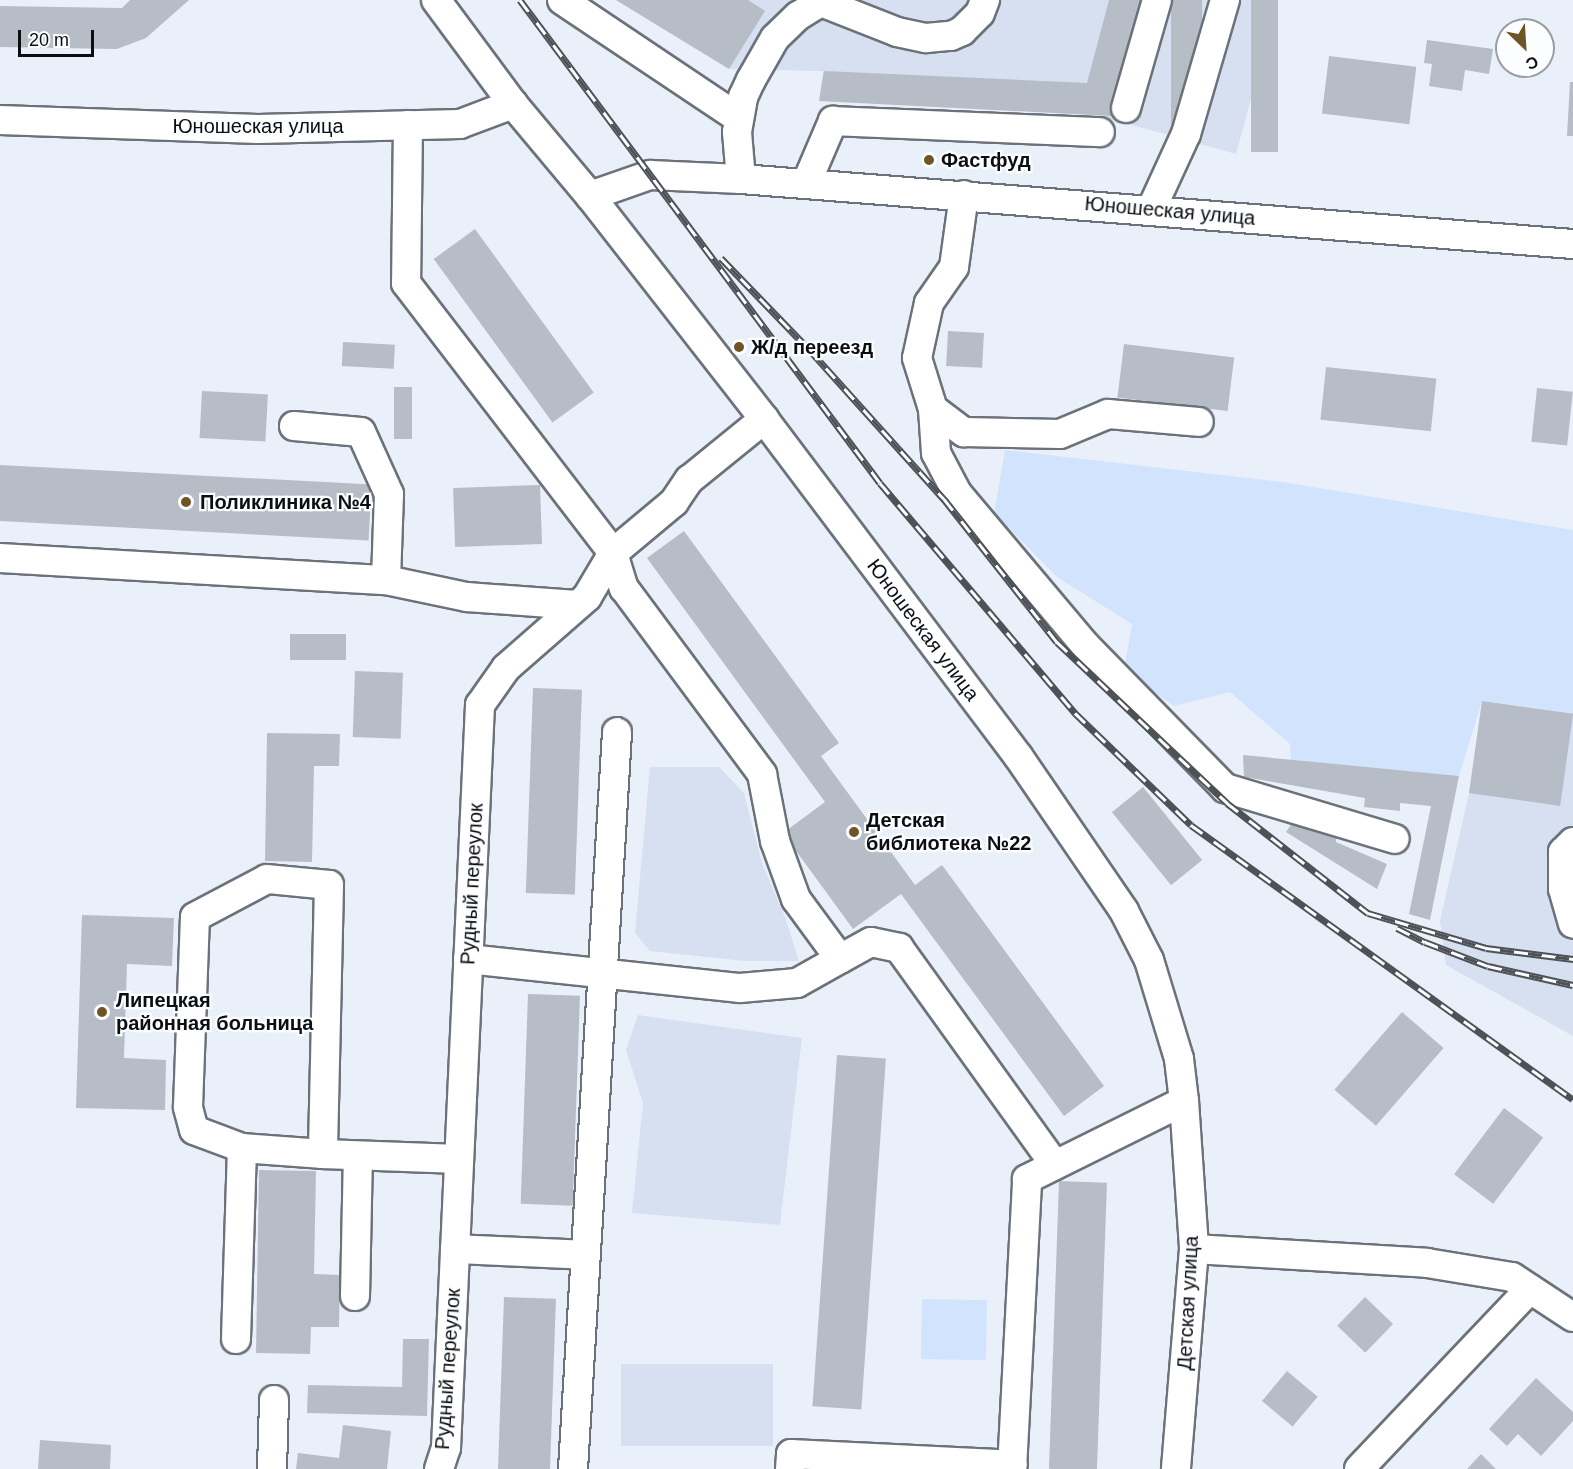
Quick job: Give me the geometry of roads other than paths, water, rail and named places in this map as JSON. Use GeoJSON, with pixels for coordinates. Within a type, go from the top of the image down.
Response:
{"type":"FeatureCollection","features":[{"type":"Feature","properties":{"kind":"street","name":"Юношеская улица"},"geometry":{"type":"LineString","coordinates":[[436,0],[513,104],[590,196],[764,419],[1018,756],[1124,911],[1149,960],[1166,1011],[1179,1059],[1184,1101]]}},
{"type":"Feature","properties":{"kind":"street"},"geometry":{"type":"LineString","coordinates":[[562,0],[738,118]]}},
{"type":"Feature","properties":{"kind":"street"},"geometry":{"type":"LineString","coordinates":[[741,179],[737,141],[738,118],[743,97],[768,48],[791,22],[822,1],[897,32],[940,38],[962,31],[972,24],[985,0]]}},
{"type":"Feature","properties":{"kind":"street"},"geometry":{"type":"LineString","coordinates":[[1126,108],[1157,0]]}},
{"type":"Feature","properties":{"kind":"street"},"geometry":{"type":"LineString","coordinates":[[1151,210],[1186,134],[1225,0]]}},
{"type":"Feature","properties":{"kind":"street","name":"Юношеская улица"},"geometry":{"type":"LineString","coordinates":[[0,120],[258,129],[460,124],[513,104]]}},
{"type":"Feature","properties":{"kind":"street"},"geometry":{"type":"LineString","coordinates":[[806,184],[833,121],[1100,132]]}},
{"type":"Feature","properties":{"kind":"street"},"geometry":{"type":"LineString","coordinates":[[408,125],[406,283],[613,553],[624,588],[762,774],[775,841],[796,899],[840,959]]}},
{"type":"Feature","properties":{"kind":"street","name":"Юношеская улица"},"geometry":{"type":"LineString","coordinates":[[590,196],[650,175],[741,179],[1573,244]]}},
{"type":"Feature","properties":{"kind":"street"},"geometry":{"type":"LineString","coordinates":[[964,195],[954,267],[929,303],[917,358],[933,409],[936,453],[957,493],[1086,646],[1225,788],[1395,839]]}},
{"type":"Feature","properties":{"kind":"street"},"geometry":{"type":"LineString","coordinates":[[933,409],[964,432],[1060,434],[1108,414],[1199,422]]}},
{"type":"Feature","properties":{"kind":"street","name":"Рудный переулок"},"geometry":{"type":"LineString","coordinates":[[439,1469],[446,1448],[480,705],[506,668],[587,597],[613,553],[674,502],[689,480],[764,419]]}},
{"type":"Feature","properties":{"kind":"street"},"geometry":{"type":"LineString","coordinates":[[294,426],[361,432],[389,494],[386,580]]}},
{"type":"Feature","properties":{"kind":"street"},"geometry":{"type":"LineString","coordinates":[[0,558],[386,580],[467,597],[577,605]]}},
{"type":"Feature","properties":{"kind":"street"},"geometry":{"type":"LineString","coordinates":[[573,1469],[617,732]]}},
{"type":"Feature","properties":{"kind":"street"},"geometry":{"type":"LineString","coordinates":[[1573,842],[1563,852],[1563,889],[1573,924]]}},
{"type":"Feature","properties":{"kind":"street"},"geometry":{"type":"LineString","coordinates":[[323,1154],[329,885],[267,879],[195,917],[188,1107],[194,1130],[242,1148],[323,1154],[358,1156],[459,1159]]}},
{"type":"Feature","properties":{"kind":"street"},"geometry":{"type":"LineString","coordinates":[[468,959],[740,988],[797,983],[871,942],[899,948],[1055,1165]]}},
{"type":"Feature","properties":{"kind":"street"},"geometry":{"type":"LineString","coordinates":[[790,1469],[791,1454],[1012,1467],[1027,1179],[1184,1101]]}},
{"type":"Feature","properties":{"kind":"street","name":"Детская улица"},"geometry":{"type":"LineString","coordinates":[[1176,1469],[1194,1249],[1184,1101]]}},
{"type":"Feature","properties":{"kind":"street"},"geometry":{"type":"LineString","coordinates":[[236,1339],[242,1148]]}},
{"type":"Feature","properties":{"kind":"street"},"geometry":{"type":"LineString","coordinates":[[355,1296],[358,1156]]}},
{"type":"Feature","properties":{"kind":"street"},"geometry":{"type":"LineString","coordinates":[[455,1249],[586,1255]]}},
{"type":"Feature","properties":{"kind":"street"},"geometry":{"type":"LineString","coordinates":[[1194,1249],[1427,1263],[1512,1277],[1573,1317]]}},
{"type":"Feature","properties":{"kind":"street"},"geometry":{"type":"LineString","coordinates":[[1359,1469],[1530,1289]]}},
{"type":"Feature","properties":{"kind":"street"},"geometry":{"type":"LineString","coordinates":[[273,1469],[274,1400]]}},
{"type":"Feature","properties":{"kind":"railway"},"geometry":{"type":"LineString","coordinates":[[520,0],[880,483],[1075,713],[1191,825],[1573,1099]]}},
{"type":"Feature","properties":{"kind":"railway"},"geometry":{"type":"LineString","coordinates":[[721,258],[807,347],[944,499],[1057,642],[1227,803],[1368,913],[1486,948],[1573,959]]}},
{"type":"Feature","properties":{"kind":"railway"},"geometry":{"type":"LineString","coordinates":[[1397,928],[1425,942],[1488,966],[1573,985]]}},
{"type":"Feature","properties":{"kind":"place","name":"Фастфуд"},"geometry":{"type":"Point","coordinates":[929,160]}},
{"type":"Feature","properties":{"kind":"place","name":"Ж/д переезд"},"geometry":{"type":"Point","coordinates":[739,347]}},
{"type":"Feature","properties":{"kind":"place","name":"Поликлиника №4"},"geometry":{"type":"Point","coordinates":[186,502]}},
{"type":"Feature","properties":{"kind":"place","name":"Детская библиотека №22"},"geometry":{"type":"Point","coordinates":[854,832]}},
{"type":"Feature","properties":{"kind":"place","name":"Липецкая районная больница"},"geometry":{"type":"Point","coordinates":[102,1012]}}]}
